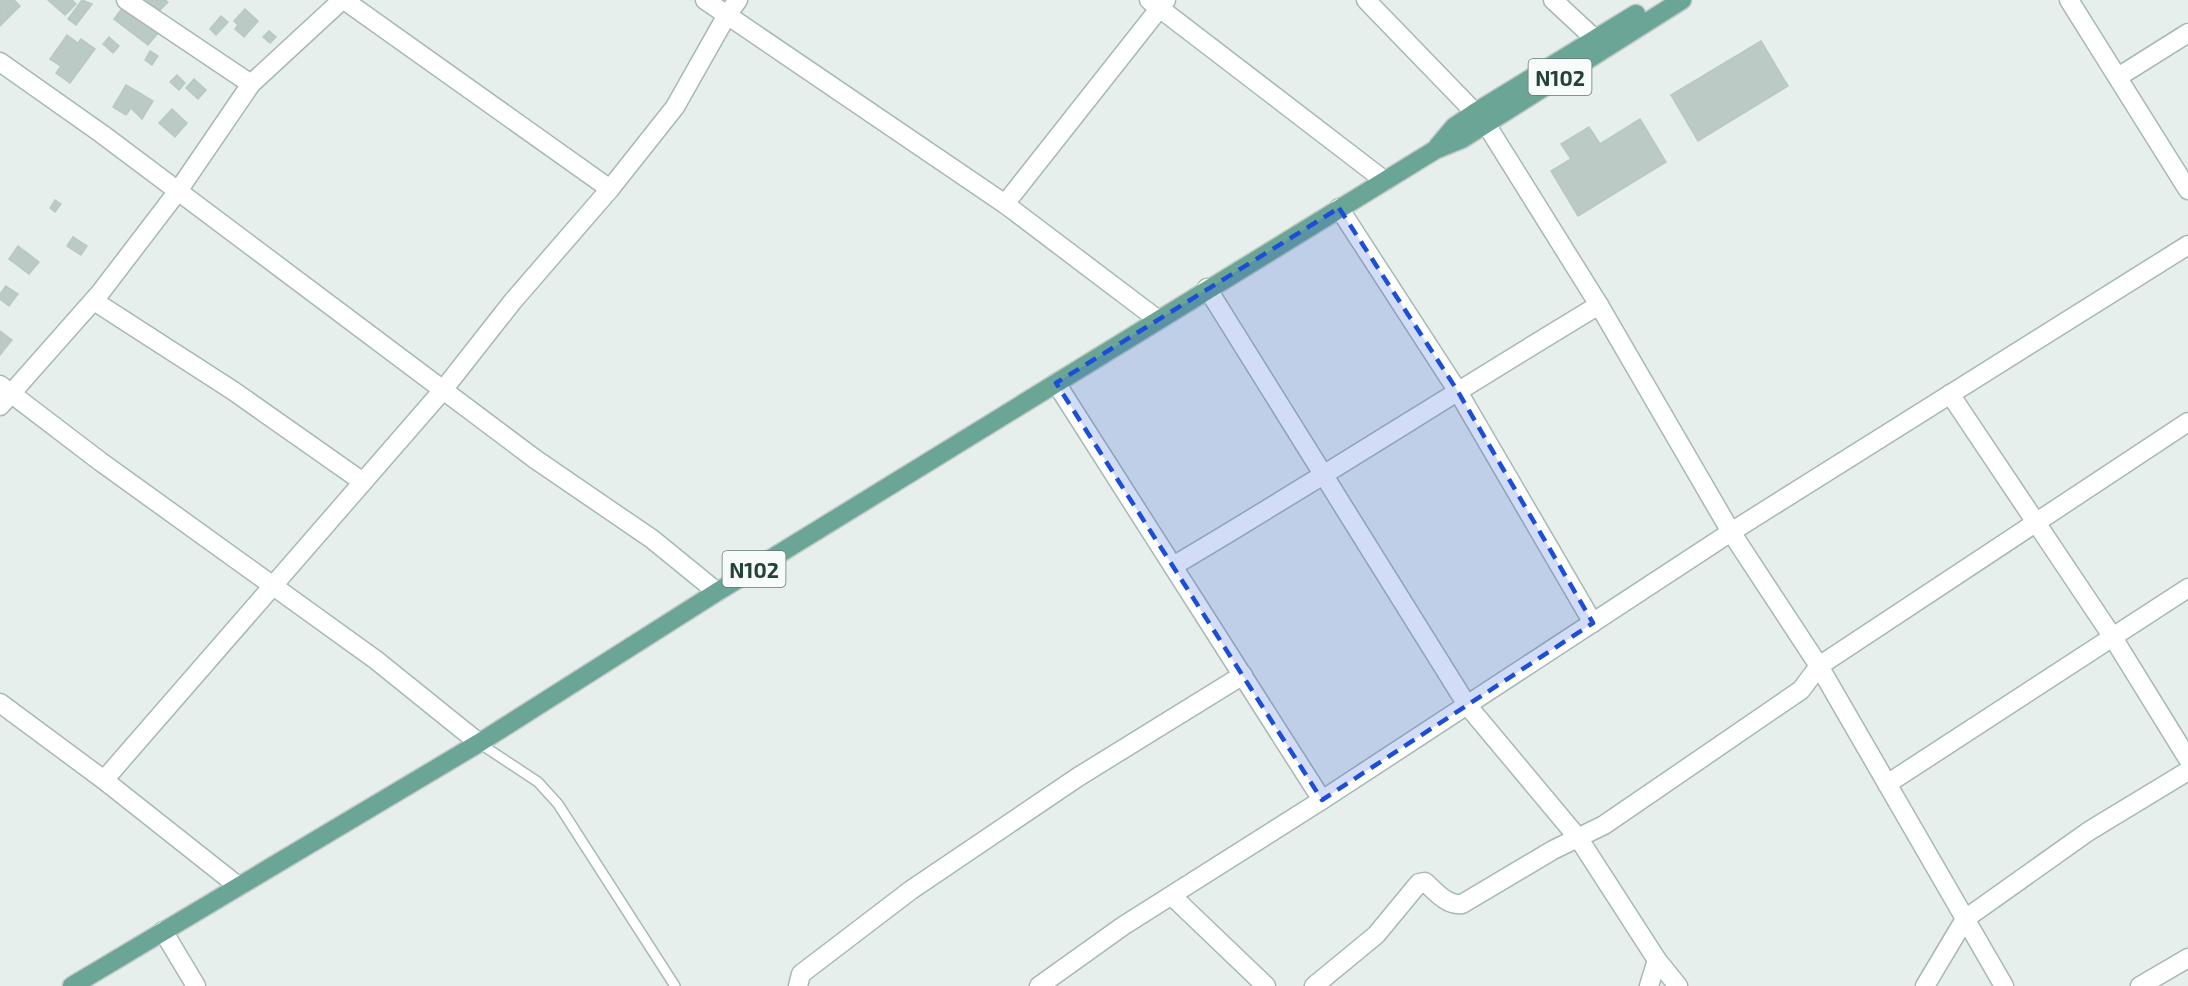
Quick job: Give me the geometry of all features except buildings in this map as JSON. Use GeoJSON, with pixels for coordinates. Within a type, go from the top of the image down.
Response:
{"type":"FeatureCollection","features":[{"type":"Feature","properties":{"kind":"main road","name":"N102"},"geometry":{"type":"LineString","coordinates":[[1481,118],[1595,39],[1659,0]]}},
{"type":"Feature","properties":{"kind":"main road","name":"N102"},"geometry":{"type":"LineString","coordinates":[[72,986],[479,743],[717,592],[1157,319],[1435,150],[1454,127],[1481,118],[1682,0]]}},
{"type":"Feature","properties":{"kind":"street"},"geometry":{"type":"LineString","coordinates":[[126,0],[251,84]]}},
{"type":"Feature","properties":{"kind":"street"},"geometry":{"type":"LineString","coordinates":[[479,743],[400,678],[4,394],[94,301],[178,191],[251,84],[343,0],[610,189]]}},
{"type":"Feature","properties":{"kind":"street"},"geometry":{"type":"LineString","coordinates":[[705,0],[1005,204],[1157,319]]}},
{"type":"Feature","properties":{"kind":"street"},"geometry":{"type":"LineString","coordinates":[[104,780],[443,390],[513,301],[610,189],[675,107],[727,15],[738,0]]}},
{"type":"Feature","properties":{"kind":"street"},"geometry":{"type":"LineString","coordinates":[[1366,0],[1481,118],[1599,305],[1731,532],[1819,666],[2004,986]]}},
{"type":"Feature","properties":{"kind":"street"},"geometry":{"type":"LineString","coordinates":[[1553,0],[1595,39]]}},
{"type":"Feature","properties":{"kind":"street"},"geometry":{"type":"LineString","coordinates":[[2069,0],[2188,190]]}},
{"type":"Feature","properties":{"kind":"street"},"geometry":{"type":"LineString","coordinates":[[1005,204],[1158,3],[1384,181]]}},
{"type":"Feature","properties":{"kind":"street"},"geometry":{"type":"LineString","coordinates":[[2118,77],[2188,33]]}},
{"type":"Feature","properties":{"kind":"street"},"geometry":{"type":"LineString","coordinates":[[0,62],[178,191],[535,459],[652,539],[717,592]]}},
{"type":"Feature","properties":{"kind":"street"},"geometry":{"type":"LineString","coordinates":[[1339,208],[1457,390],[1593,623]]}},
{"type":"Feature","properties":{"kind":"street"},"geometry":{"type":"LineString","coordinates":[[1039,986],[1123,926],[1322,800],[1731,532],[2188,245]]}},
{"type":"Feature","properties":{"kind":"street"},"geometry":{"type":"LineString","coordinates":[[1207,288],[1467,705],[1579,838],[1657,960],[1678,986]]}},
{"type":"Feature","properties":{"kind":"street"},"geometry":{"type":"LineString","coordinates":[[94,301],[232,390],[363,482]]}},
{"type":"Feature","properties":{"kind":"street"},"geometry":{"type":"LineString","coordinates":[[1173,566],[1325,476],[1457,390],[1599,305]]}},
{"type":"Feature","properties":{"kind":"street"},"geometry":{"type":"LineString","coordinates":[[1056,383],[1322,800]]}},
{"type":"Feature","properties":{"kind":"street"},"geometry":{"type":"LineString","coordinates":[[1950,394],[2112,636],[2188,759]]}},
{"type":"Feature","properties":{"kind":"street"},"geometry":{"type":"LineString","coordinates":[[1314,986],[1376,935],[1419,883],[1425,882],[1456,905],[1462,904],[1553,850],[1604,825],[1801,690],[1819,666],[2188,422]]}},
{"type":"Feature","properties":{"kind":"street"},"geometry":{"type":"LineString","coordinates":[[1887,784],[2188,588]]}},
{"type":"Feature","properties":{"kind":"street"},"geometry":{"type":"LineString","coordinates":[[798,986],[801,975],[911,890],[1078,777],[1243,675]]}},
{"type":"Feature","properties":{"kind":"street"},"geometry":{"type":"LineString","coordinates":[[0,703],[104,780],[237,886]]}},
{"type":"Feature","properties":{"kind":"street"},"geometry":{"type":"LineString","coordinates":[[1925,986],[1965,919],[2089,831],[2188,771]]}},
{"type":"Feature","properties":{"kind":"street"},"geometry":{"type":"LineString","coordinates":[[1172,896],[1266,986]]}},
{"type":"Feature","properties":{"kind":"street"},"geometry":{"type":"LineString","coordinates":[[163,931],[196,986]]}},
{"type":"Feature","properties":{"kind":"street"},"geometry":{"type":"LineString","coordinates":[[2140,986],[2188,958]]}},
{"type":"Feature","properties":{"kind":"street"},"geometry":{"type":"LineString","coordinates":[[1649,986],[1657,960]]}},
{"type":"Feature","properties":{"kind":"lane"},"geometry":{"type":"LineString","coordinates":[[479,743],[538,782],[558,804],[675,986]]}},
{"type":"Feature","properties":{"kind":"highlighted area"},"geometry":{"type":"Polygon","coordinates":[[[1339,208],[1457,390],[1593,623],[1322,800],[1056,383],[1339,208]]]}}]}
